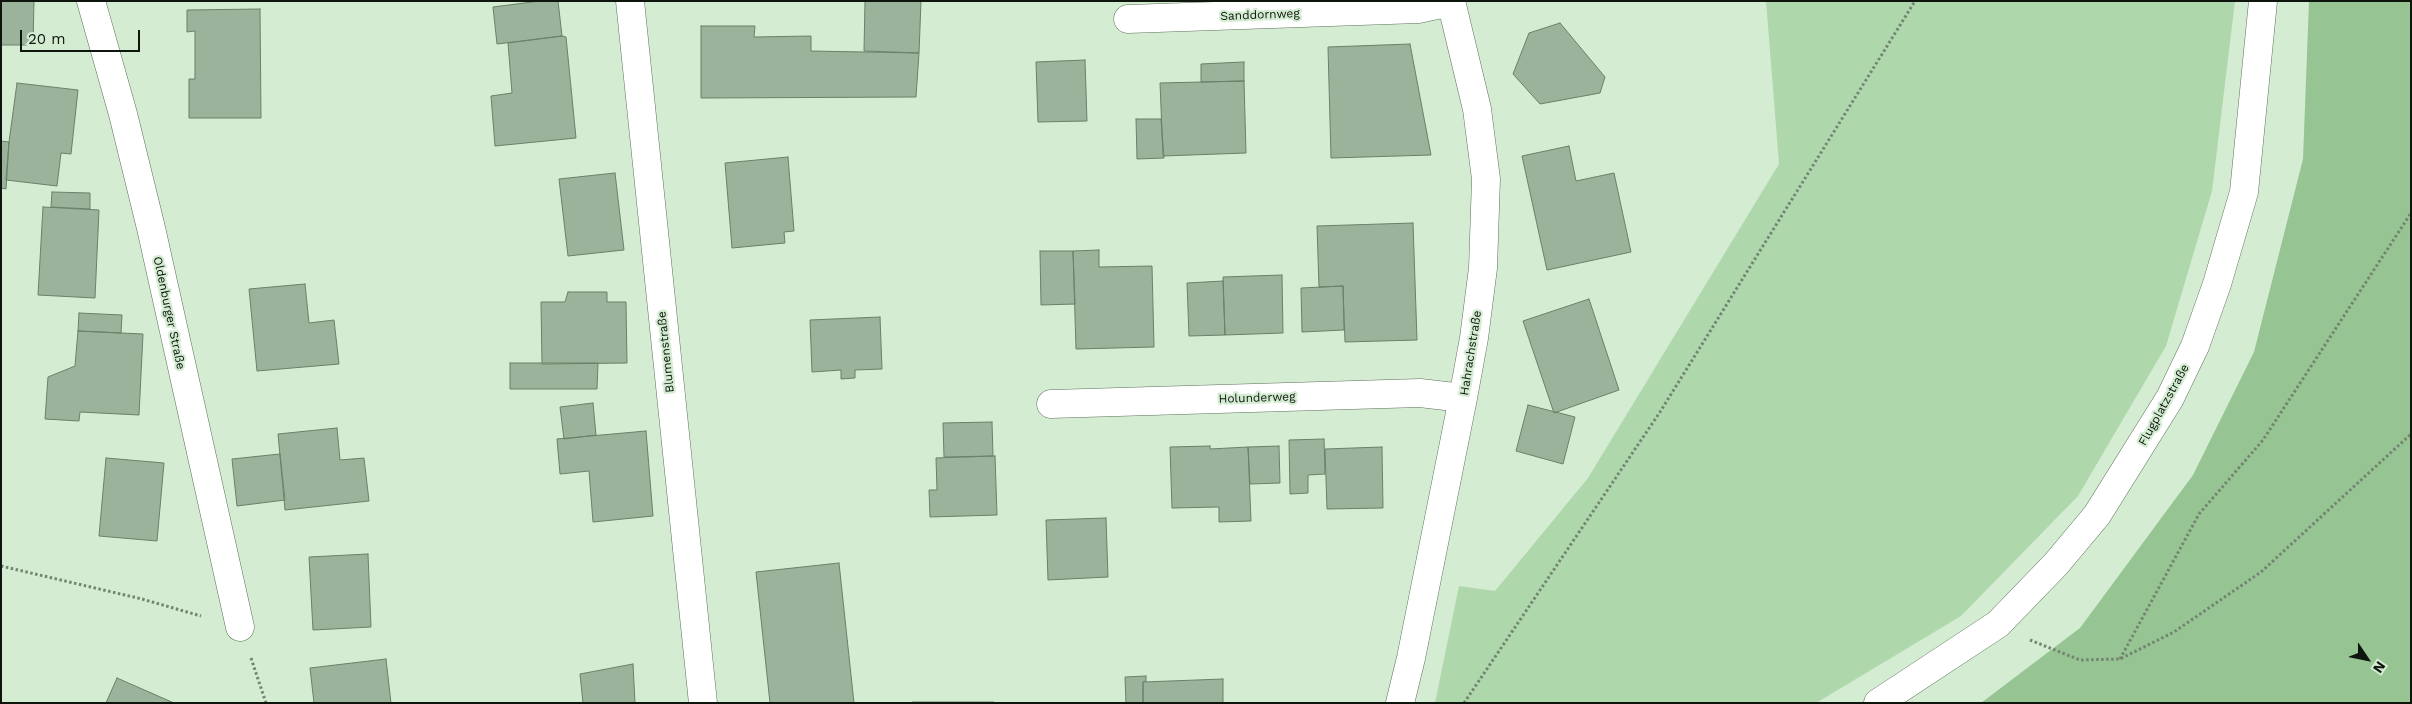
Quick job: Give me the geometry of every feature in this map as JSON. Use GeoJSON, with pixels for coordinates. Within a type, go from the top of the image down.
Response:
{"type":"FeatureCollection","features":[{"type":"Feature","properties":{"kind":"street","name":"Oldenburger Straße"},"geometry":{"type":"LineString","coordinates":[[91,1],[123,114],[151,228],[240,627]]}},
{"type":"Feature","properties":{"kind":"street","name":"Blumenstraße"},"geometry":{"type":"LineString","coordinates":[[630,1],[703,703]]}},
{"type":"Feature","properties":{"kind":"street","name":"Flugplatzstraße"},"geometry":{"type":"LineString","coordinates":[[1878,703],[1998,624],[2056,564],[2097,515],[2170,398],[2195,346],[2244,192],[2263,1]]}},
{"type":"Feature","properties":{"kind":"street","name":"Sanddornweg"},"geometry":{"type":"LineString","coordinates":[[1128,19],[1418,9],[1451,2]]}},
{"type":"Feature","properties":{"kind":"street","name":"Hahrachstraße"},"geometry":{"type":"LineString","coordinates":[[1400,703],[1411,658],[1463,398],[1474,338],[1483,268],[1486,179],[1478,109],[1451,2]]}},
{"type":"Feature","properties":{"kind":"street","name":"Holunderweg"},"geometry":{"type":"LineString","coordinates":[[1051,404],[1420,393],[1463,398]]}},
{"type":"Feature","properties":{"kind":"path"},"geometry":{"type":"LineString","coordinates":[[1464,703],[1660,412],[1915,1]]}},
{"type":"Feature","properties":{"kind":"path"},"geometry":{"type":"LineString","coordinates":[[2120,659],[2198,514],[2263,440],[2411,213]]}},
{"type":"Feature","properties":{"kind":"path"},"geometry":{"type":"LineString","coordinates":[[1998,624],[2037,644],[2080,660],[2120,659],[2174,632],[2261,572],[2411,434]]}},
{"type":"Feature","properties":{"kind":"path"},"geometry":{"type":"LineString","coordinates":[[1,566],[142,599],[240,627],[266,703]]}},
{"type":"Feature","properties":{"kind":"green space"},"geometry":{"type":"Polygon","coordinates":[[[1766,1],[2235,1],[2212,191],[2166,346],[2078,496],[1961,616],[1816,703],[1435,703],[1459,586],[1495,591],[1588,478],[1779,164],[1766,1]]]}},
{"type":"Feature","properties":{"kind":"green space"},"geometry":{"type":"Polygon","coordinates":[[[2309,1],[2411,1],[2411,703],[1981,703],[2080,628],[2193,475],[2254,352],[2303,159],[2309,1]]]}},
{"type":"Feature","properties":{"kind":"building"},"geometry":{"type":"Polygon","coordinates":[[[1,1],[34,1],[33,45],[1,45],[1,1]]]}},
{"type":"Feature","properties":{"kind":"building"},"geometry":{"type":"Polygon","coordinates":[[[540,1],[558,1],[562,36],[497,44],[493,7],[540,1]]]}},
{"type":"Feature","properties":{"kind":"building"},"geometry":{"type":"Polygon","coordinates":[[[865,1],[921,1],[919,53],[864,51],[865,1]]]}},
{"type":"Feature","properties":{"kind":"building"},"geometry":{"type":"Polygon","coordinates":[[[260,9],[261,118],[189,118],[189,79],[195,79],[195,31],[187,32],[187,10],[260,9]]]}},
{"type":"Feature","properties":{"kind":"building"},"geometry":{"type":"Polygon","coordinates":[[[1560,23],[1605,77],[1600,93],[1540,104],[1513,74],[1529,33],[1560,23]]]}},
{"type":"Feature","properties":{"kind":"building"},"geometry":{"type":"Polygon","coordinates":[[[701,26],[755,26],[754,37],[811,36],[811,51],[919,53],[916,97],[701,98],[701,26]]]}},
{"type":"Feature","properties":{"kind":"building"},"geometry":{"type":"Polygon","coordinates":[[[566,37],[576,138],[495,146],[491,96],[512,93],[508,43],[566,37]]]}},
{"type":"Feature","properties":{"kind":"building"},"geometry":{"type":"Polygon","coordinates":[[[1410,44],[1431,155],[1331,158],[1328,47],[1410,44]]]}},
{"type":"Feature","properties":{"kind":"building"},"geometry":{"type":"Polygon","coordinates":[[[1085,60],[1087,121],[1038,122],[1036,62],[1085,60]]]}},
{"type":"Feature","properties":{"kind":"building"},"geometry":{"type":"Polygon","coordinates":[[[1244,62],[1244,81],[1201,82],[1201,64],[1244,62]]]}},
{"type":"Feature","properties":{"kind":"building"},"geometry":{"type":"Polygon","coordinates":[[[1244,81],[1246,153],[1163,156],[1160,83],[1244,81]]]}},
{"type":"Feature","properties":{"kind":"building"},"geometry":{"type":"Polygon","coordinates":[[[17,83],[78,90],[71,154],[61,153],[57,186],[6,180],[17,83]]]}},
{"type":"Feature","properties":{"kind":"building"},"geometry":{"type":"Polygon","coordinates":[[[1136,119],[1161,119],[1164,158],[1137,159],[1136,119]]]}},
{"type":"Feature","properties":{"kind":"building"},"geometry":{"type":"Polygon","coordinates":[[[1,141],[9,142],[6,189],[1,188],[1,141]]]}},
{"type":"Feature","properties":{"kind":"building"},"geometry":{"type":"Polygon","coordinates":[[[1569,146],[1576,181],[1614,173],[1631,252],[1547,270],[1522,156],[1569,146]]]}},
{"type":"Feature","properties":{"kind":"building"},"geometry":{"type":"Polygon","coordinates":[[[788,157],[794,231],[784,232],[785,243],[732,248],[725,163],[788,157]]]}},
{"type":"Feature","properties":{"kind":"building"},"geometry":{"type":"Polygon","coordinates":[[[615,173],[624,250],[568,256],[559,179],[615,173]]]}},
{"type":"Feature","properties":{"kind":"building"},"geometry":{"type":"Polygon","coordinates":[[[52,192],[90,193],[90,209],[51,207],[52,192]]]}},
{"type":"Feature","properties":{"kind":"building"},"geometry":{"type":"Polygon","coordinates":[[[43,207],[99,210],[95,298],[38,295],[43,207]]]}},
{"type":"Feature","properties":{"kind":"building"},"geometry":{"type":"Polygon","coordinates":[[[1413,223],[1417,340],[1345,342],[1343,286],[1319,287],[1317,226],[1413,223]]]}},
{"type":"Feature","properties":{"kind":"building"},"geometry":{"type":"Polygon","coordinates":[[[1099,250],[1099,267],[1152,266],[1154,347],[1076,349],[1073,251],[1099,250]]]}},
{"type":"Feature","properties":{"kind":"building"},"geometry":{"type":"Polygon","coordinates":[[[1040,251],[1073,251],[1075,304],[1041,305],[1040,251]]]}},
{"type":"Feature","properties":{"kind":"building"},"geometry":{"type":"Polygon","coordinates":[[[1282,275],[1283,333],[1225,335],[1223,277],[1282,275]]]}},
{"type":"Feature","properties":{"kind":"building"},"geometry":{"type":"Polygon","coordinates":[[[1223,281],[1225,335],[1189,336],[1187,283],[1223,281]]]}},
{"type":"Feature","properties":{"kind":"building"},"geometry":{"type":"Polygon","coordinates":[[[305,284],[309,323],[334,320],[339,364],[257,371],[249,289],[305,284]]]}},
{"type":"Feature","properties":{"kind":"building"},"geometry":{"type":"Polygon","coordinates":[[[1343,286],[1344,330],[1302,332],[1301,288],[1343,286]]]}},
{"type":"Feature","properties":{"kind":"building"},"geometry":{"type":"Polygon","coordinates":[[[568,292],[607,292],[607,302],[626,302],[627,363],[542,364],[541,302],[565,302],[568,292]]]}},
{"type":"Feature","properties":{"kind":"building"},"geometry":{"type":"Polygon","coordinates":[[[1589,299],[1619,390],[1554,413],[1523,321],[1589,299]]]}},
{"type":"Feature","properties":{"kind":"building"},"geometry":{"type":"Polygon","coordinates":[[[79,313],[122,315],[121,333],[78,331],[79,313]]]}},
{"type":"Feature","properties":{"kind":"building"},"geometry":{"type":"Polygon","coordinates":[[[880,317],[882,369],[855,370],[855,378],[841,379],[841,370],[812,372],[810,320],[880,317]]]}},
{"type":"Feature","properties":{"kind":"building"},"geometry":{"type":"Polygon","coordinates":[[[78,331],[143,334],[139,415],[80,412],[79,421],[45,419],[48,377],[75,366],[78,331]]]}},
{"type":"Feature","properties":{"kind":"building"},"geometry":{"type":"Polygon","coordinates":[[[510,363],[598,363],[597,389],[510,389],[510,363]]]}},
{"type":"Feature","properties":{"kind":"building"},"geometry":{"type":"Polygon","coordinates":[[[593,403],[596,435],[564,439],[560,407],[593,403]]]}},
{"type":"Feature","properties":{"kind":"building"},"geometry":{"type":"Polygon","coordinates":[[[1528,405],[1575,417],[1563,464],[1516,451],[1528,405]]]}},
{"type":"Feature","properties":{"kind":"building"},"geometry":{"type":"Polygon","coordinates":[[[992,422],[993,456],[944,457],[943,423],[992,422]]]}},
{"type":"Feature","properties":{"kind":"building"},"geometry":{"type":"Polygon","coordinates":[[[337,428],[340,460],[364,458],[369,501],[285,510],[278,434],[337,428]]]}},
{"type":"Feature","properties":{"kind":"building"},"geometry":{"type":"Polygon","coordinates":[[[646,431],[653,516],[593,522],[589,471],[560,474],[557,439],[646,431]]]}},
{"type":"Feature","properties":{"kind":"building"},"geometry":{"type":"Polygon","coordinates":[[[1324,439],[1325,474],[1308,475],[1308,493],[1290,494],[1289,440],[1324,439]]]}},
{"type":"Feature","properties":{"kind":"building"},"geometry":{"type":"Polygon","coordinates":[[[1210,446],[1210,449],[1248,447],[1251,521],[1219,522],[1219,507],[1172,508],[1170,447],[1210,446]]]}},
{"type":"Feature","properties":{"kind":"building"},"geometry":{"type":"Polygon","coordinates":[[[1279,446],[1280,483],[1250,484],[1248,447],[1279,446]]]}},
{"type":"Feature","properties":{"kind":"building"},"geometry":{"type":"Polygon","coordinates":[[[1382,447],[1383,508],[1327,509],[1325,449],[1382,447]]]}},
{"type":"Feature","properties":{"kind":"building"},"geometry":{"type":"Polygon","coordinates":[[[280,454],[285,500],[237,506],[232,459],[280,454]]]}},
{"type":"Feature","properties":{"kind":"building"},"geometry":{"type":"Polygon","coordinates":[[[995,456],[997,515],[930,517],[929,490],[937,490],[936,458],[995,456]]]}},
{"type":"Feature","properties":{"kind":"building"},"geometry":{"type":"Polygon","coordinates":[[[106,458],[164,463],[157,541],[99,536],[106,458]]]}},
{"type":"Feature","properties":{"kind":"building"},"geometry":{"type":"Polygon","coordinates":[[[1106,518],[1108,577],[1048,580],[1046,520],[1106,518]]]}},
{"type":"Feature","properties":{"kind":"building"},"geometry":{"type":"Polygon","coordinates":[[[368,554],[371,627],[313,630],[309,557],[368,554]]]}},
{"type":"Feature","properties":{"kind":"building"},"geometry":{"type":"Polygon","coordinates":[[[839,563],[854,703],[770,703],[756,572],[839,563]]]}},
{"type":"Feature","properties":{"kind":"building"},"geometry":{"type":"Polygon","coordinates":[[[386,659],[391,703],[314,703],[310,668],[386,659]]]}},
{"type":"Feature","properties":{"kind":"building"},"geometry":{"type":"Polygon","coordinates":[[[633,664],[635,703],[583,703],[580,674],[633,664]]]}},
{"type":"Feature","properties":{"kind":"building"},"geometry":{"type":"Polygon","coordinates":[[[1146,676],[1146,681],[1143,682],[1143,703],[1126,703],[1125,677],[1146,676]]]}},
{"type":"Feature","properties":{"kind":"building"},"geometry":{"type":"Polygon","coordinates":[[[117,678],[174,703],[106,703],[117,678]]]}},
{"type":"Feature","properties":{"kind":"building"},"geometry":{"type":"Polygon","coordinates":[[[1223,679],[1223,703],[1143,703],[1143,682],[1223,679]]]}},
{"type":"Feature","properties":{"kind":"building"},"geometry":{"type":"Polygon","coordinates":[[[994,702],[994,703],[913,703],[994,702]]]}}]}
